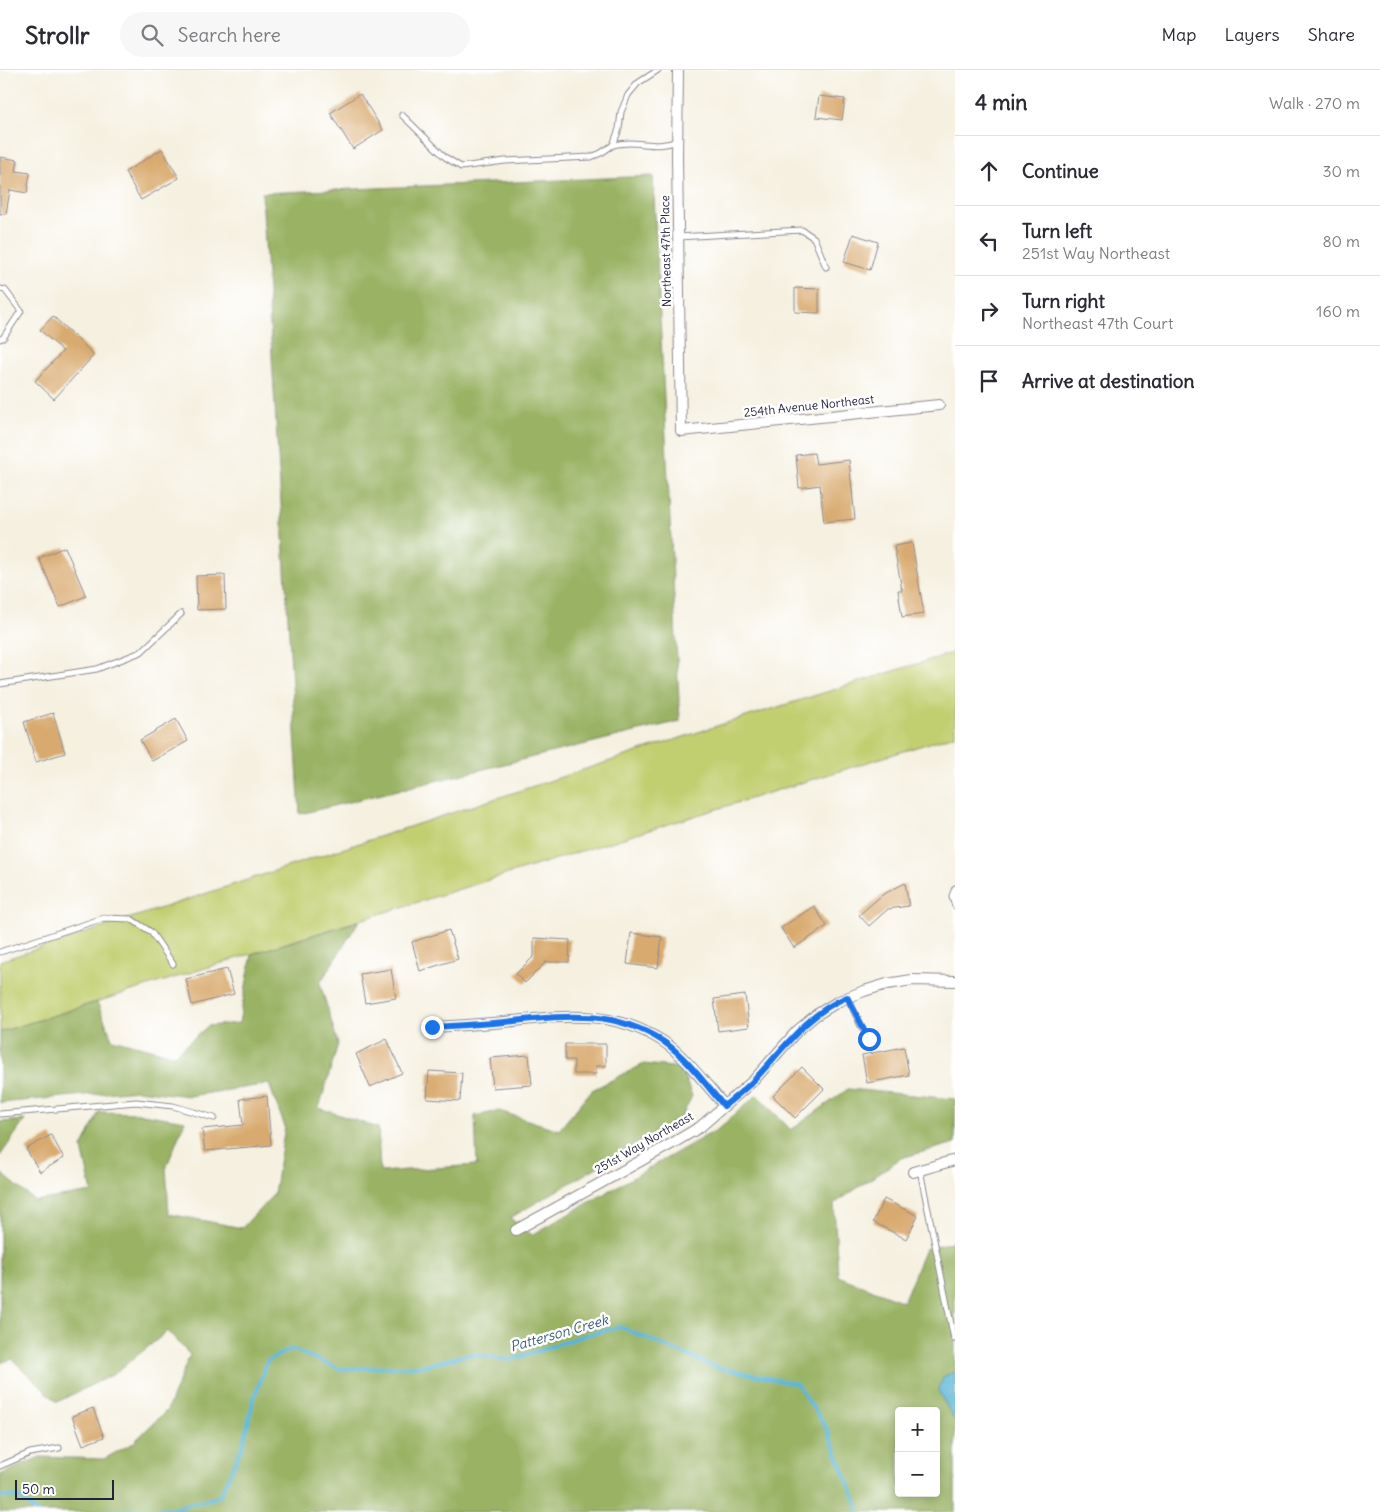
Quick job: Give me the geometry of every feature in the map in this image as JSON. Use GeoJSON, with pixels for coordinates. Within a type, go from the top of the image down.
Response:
{"type":"FeatureCollection","features":[{"type":"Feature","properties":{"kind":"street","name":"Northeast 47th Place"},"geometry":{"type":"LineString","coordinates":[[678,70],[678,237],[682,431]]}},
{"type":"Feature","properties":{"kind":"street","name":"254th Avenue Northeast"},"geometry":{"type":"LineString","coordinates":[[682,431],[939,405]]}},
{"type":"Feature","properties":{"kind":"street","name":"251st Way Northeast"},"geometry":{"type":"LineString","coordinates":[[516,1230],[700,1127],[754,1080],[797,1031],[816,1015],[839,1000],[887,984],[912,980],[955,981]]}},
{"type":"Feature","properties":{"kind":"street"},"geometry":{"type":"LineString","coordinates":[[432,1027],[571,1016],[607,1018],[639,1028],[665,1042],[681,1056],[724,1106]]}},
{"type":"Feature","properties":{"kind":"street"},"geometry":{"type":"LineString","coordinates":[[916,1171],[955,1160]]}},
{"type":"Feature","properties":{"kind":"lane"},"geometry":{"type":"LineString","coordinates":[[613,145],[619,130],[621,112],[628,95],[638,83],[658,70]]}},
{"type":"Feature","properties":{"kind":"lane"},"geometry":{"type":"LineString","coordinates":[[402,115],[446,157],[461,167],[504,161],[591,157],[613,145],[629,143],[658,145],[677,141]]}},
{"type":"Feature","properties":{"kind":"lane"},"geometry":{"type":"LineString","coordinates":[[678,237],[802,230],[814,238],[826,267]]}},
{"type":"Feature","properties":{"kind":"lane"},"geometry":{"type":"LineString","coordinates":[[0,288],[5,290],[20,311],[2,338],[0,338]]}},
{"type":"Feature","properties":{"kind":"lane"},"geometry":{"type":"LineString","coordinates":[[0,684],[97,669],[141,652],[181,614]]}},
{"type":"Feature","properties":{"kind":"lane"},"geometry":{"type":"LineString","coordinates":[[955,888],[952,896],[955,906]]}},
{"type":"Feature","properties":{"kind":"lane"},"geometry":{"type":"LineString","coordinates":[[0,952],[104,918],[131,919],[151,932],[173,964]]}},
{"type":"Feature","properties":{"kind":"lane"},"geometry":{"type":"LineString","coordinates":[[847,997],[873,1046]]}},
{"type":"Feature","properties":{"kind":"lane"},"geometry":{"type":"LineString","coordinates":[[0,1114],[136,1102],[173,1106],[214,1118]]}},
{"type":"Feature","properties":{"kind":"lane"},"geometry":{"type":"LineString","coordinates":[[916,1171],[954,1339]]}},
{"type":"Feature","properties":{"kind":"lane"},"geometry":{"type":"LineString","coordinates":[[0,1466],[30,1453],[59,1448]]}},
{"type":"Feature","properties":{"kind":"green space"},"geometry":{"type":"Polygon","coordinates":[[[653,176],[680,721],[300,814],[262,193],[653,176]]]}},
{"type":"Feature","properties":{"kind":"green space"},"geometry":{"type":"Polygon","coordinates":[[[955,652],[955,735],[0,1032],[0,961],[717,726],[955,652]]]}},
{"type":"Feature","properties":{"kind":"green space"},"geometry":{"type":"Polygon","coordinates":[[[359,921],[320,983],[338,1044],[319,1108],[378,1128],[380,1172],[477,1165],[475,1116],[499,1111],[559,1130],[592,1090],[644,1064],[681,1068],[692,1096],[681,1118],[510,1218],[532,1235],[718,1129],[757,1095],[791,1130],[848,1089],[955,1099],[955,1143],[901,1158],[834,1204],[838,1276],[903,1302],[925,1249],[955,1241],[955,1512],[0,1512],[0,1475],[40,1457],[104,1459],[133,1443],[167,1410],[190,1355],[168,1331],[114,1374],[57,1402],[12,1359],[0,1363],[0,1172],[35,1201],[92,1192],[82,1148],[99,1112],[136,1113],[185,1121],[166,1168],[169,1214],[242,1228],[274,1194],[285,1127],[269,1084],[189,1096],[137,1090],[0,1103],[0,1032],[97,1002],[112,1039],[174,1055],[208,1026],[239,1023],[252,954],[359,921]]]}},
{"type":"Feature","properties":{"kind":"green space"},"geometry":{"type":"Polygon","coordinates":[[[25,1120],[0,1156],[0,1122],[25,1120]]]}},
{"type":"Feature","properties":{"kind":"water"},"geometry":{"type":"Polygon","coordinates":[[[955,1372],[955,1421],[938,1390],[944,1376],[955,1372]]]}},
{"type":"Feature","properties":{"kind":"building"},"geometry":{"type":"Polygon","coordinates":[[[360,94],[383,130],[353,149],[330,113],[360,94]]]}},
{"type":"Feature","properties":{"kind":"building"},"geometry":{"type":"Polygon","coordinates":[[[819,96],[845,99],[842,120],[816,117],[819,96]]]}},
{"type":"Feature","properties":{"kind":"building"},"geometry":{"type":"Polygon","coordinates":[[[162,149],[179,178],[141,200],[125,172],[162,149]]]}},
{"type":"Feature","properties":{"kind":"building"},"geometry":{"type":"Polygon","coordinates":[[[0,157],[18,160],[16,171],[30,173],[27,193],[10,190],[6,214],[0,214],[0,157]]]}},
{"type":"Feature","properties":{"kind":"building"},"geometry":{"type":"Polygon","coordinates":[[[853,234],[878,242],[870,270],[844,262],[853,234]]]}},
{"type":"Feature","properties":{"kind":"building"},"geometry":{"type":"Polygon","coordinates":[[[795,288],[819,289],[819,313],[795,312],[795,288]]]}},
{"type":"Feature","properties":{"kind":"building"},"geometry":{"type":"Polygon","coordinates":[[[53,316],[94,355],[54,399],[35,381],[63,351],[40,330],[53,316]]]}},
{"type":"Feature","properties":{"kind":"building"},"geometry":{"type":"Polygon","coordinates":[[[814,453],[816,464],[849,460],[855,519],[824,522],[820,485],[799,488],[796,455],[814,453]]]}},
{"type":"Feature","properties":{"kind":"building"},"geometry":{"type":"Polygon","coordinates":[[[912,543],[924,614],[902,617],[898,590],[902,590],[894,546],[912,543]]]}},
{"type":"Feature","properties":{"kind":"building"},"geometry":{"type":"Polygon","coordinates":[[[65,547],[86,596],[60,607],[39,558],[65,547]]]}},
{"type":"Feature","properties":{"kind":"building"},"geometry":{"type":"Polygon","coordinates":[[[225,575],[226,609],[197,610],[196,576],[225,575]]]}},
{"type":"Feature","properties":{"kind":"building"},"geometry":{"type":"Polygon","coordinates":[[[53,713],[65,753],[36,762],[24,722],[53,713]]]}},
{"type":"Feature","properties":{"kind":"building"},"geometry":{"type":"Polygon","coordinates":[[[176,719],[188,741],[152,761],[140,740],[176,719]]]}},
{"type":"Feature","properties":{"kind":"building"},"geometry":{"type":"Polygon","coordinates":[[[905,883],[909,906],[888,909],[869,926],[859,915],[882,895],[905,883]]]}},
{"type":"Feature","properties":{"kind":"building"},"geometry":{"type":"Polygon","coordinates":[[[814,906],[827,926],[794,948],[781,928],[814,906]]]}},
{"type":"Feature","properties":{"kind":"building"},"geometry":{"type":"Polygon","coordinates":[[[449,930],[458,959],[420,971],[412,942],[449,930]]]}},
{"type":"Feature","properties":{"kind":"building"},"geometry":{"type":"Polygon","coordinates":[[[631,933],[662,937],[658,968],[627,964],[631,933]]]}},
{"type":"Feature","properties":{"kind":"building"},"geometry":{"type":"Polygon","coordinates":[[[534,938],[570,940],[569,962],[546,962],[525,983],[516,974],[534,956],[534,938]]]}},
{"type":"Feature","properties":{"kind":"building"},"geometry":{"type":"Polygon","coordinates":[[[227,969],[234,994],[192,1005],[186,979],[227,969]]]}},
{"type":"Feature","properties":{"kind":"building"},"geometry":{"type":"Polygon","coordinates":[[[391,969],[396,998],[365,1003],[360,974],[391,969]]]}},
{"type":"Feature","properties":{"kind":"building"},"geometry":{"type":"Polygon","coordinates":[[[745,995],[749,1027],[718,1031],[714,999],[745,995]]]}},
{"type":"Feature","properties":{"kind":"building"},"geometry":{"type":"Polygon","coordinates":[[[387,1039],[402,1073],[370,1087],[356,1054],[387,1039]]]}},
{"type":"Feature","properties":{"kind":"building"},"geometry":{"type":"Polygon","coordinates":[[[565,1044],[606,1044],[606,1066],[596,1066],[596,1074],[574,1074],[574,1060],[565,1060],[565,1044]]]}},
{"type":"Feature","properties":{"kind":"building"},"geometry":{"type":"Polygon","coordinates":[[[904,1047],[909,1075],[867,1083],[862,1055],[904,1047]]]}},
{"type":"Feature","properties":{"kind":"building"},"geometry":{"type":"Polygon","coordinates":[[[529,1055],[532,1085],[493,1088],[490,1058],[529,1055]]]}},
{"type":"Feature","properties":{"kind":"building"},"geometry":{"type":"Polygon","coordinates":[[[802,1067],[824,1089],[795,1118],[773,1096],[802,1067]]]}},
{"type":"Feature","properties":{"kind":"building"},"geometry":{"type":"Polygon","coordinates":[[[429,1071],[462,1073],[460,1101],[427,1099],[429,1071]]]}},
{"type":"Feature","properties":{"kind":"building"},"geometry":{"type":"Polygon","coordinates":[[[267,1096],[271,1145],[205,1151],[202,1129],[243,1125],[240,1099],[267,1096]]]}},
{"type":"Feature","properties":{"kind":"building"},"geometry":{"type":"Polygon","coordinates":[[[51,1135],[64,1158],[40,1172],[26,1149],[51,1135]]]}},
{"type":"Feature","properties":{"kind":"building"},"geometry":{"type":"Polygon","coordinates":[[[884,1199],[918,1216],[906,1239],[873,1222],[884,1199]]]}},
{"type":"Feature","properties":{"kind":"building"},"geometry":{"type":"Polygon","coordinates":[[[93,1408],[104,1437],[83,1445],[72,1416],[93,1408]]]}},
{"type":"Feature","properties":{"kind":"waterway","name":"Patterson Creek"},"geometry":{"type":"LineString","coordinates":[[101,1512],[173,1508],[220,1496],[243,1445],[253,1401],[267,1361],[291,1349],[340,1369],[422,1366],[470,1354],[511,1360],[586,1335],[620,1327],[715,1367],[797,1384],[826,1427],[859,1512]]}},
{"type":"Feature","properties":{"kind":"waterway","name":"Patterson Creek"},"geometry":{"type":"LineString","coordinates":[[0,1496],[19,1497],[36,1512]]}},
{"type":"Feature","properties":{"kind":"route"},"geometry":{"type":"LineString","coordinates":[[432,1027],[489,1024],[554,1017],[607,1018],[639,1028],[665,1042],[681,1056],[724,1106],[754,1080],[797,1031],[816,1015],[839,1000],[847,997],[869,1039]]}}]}
